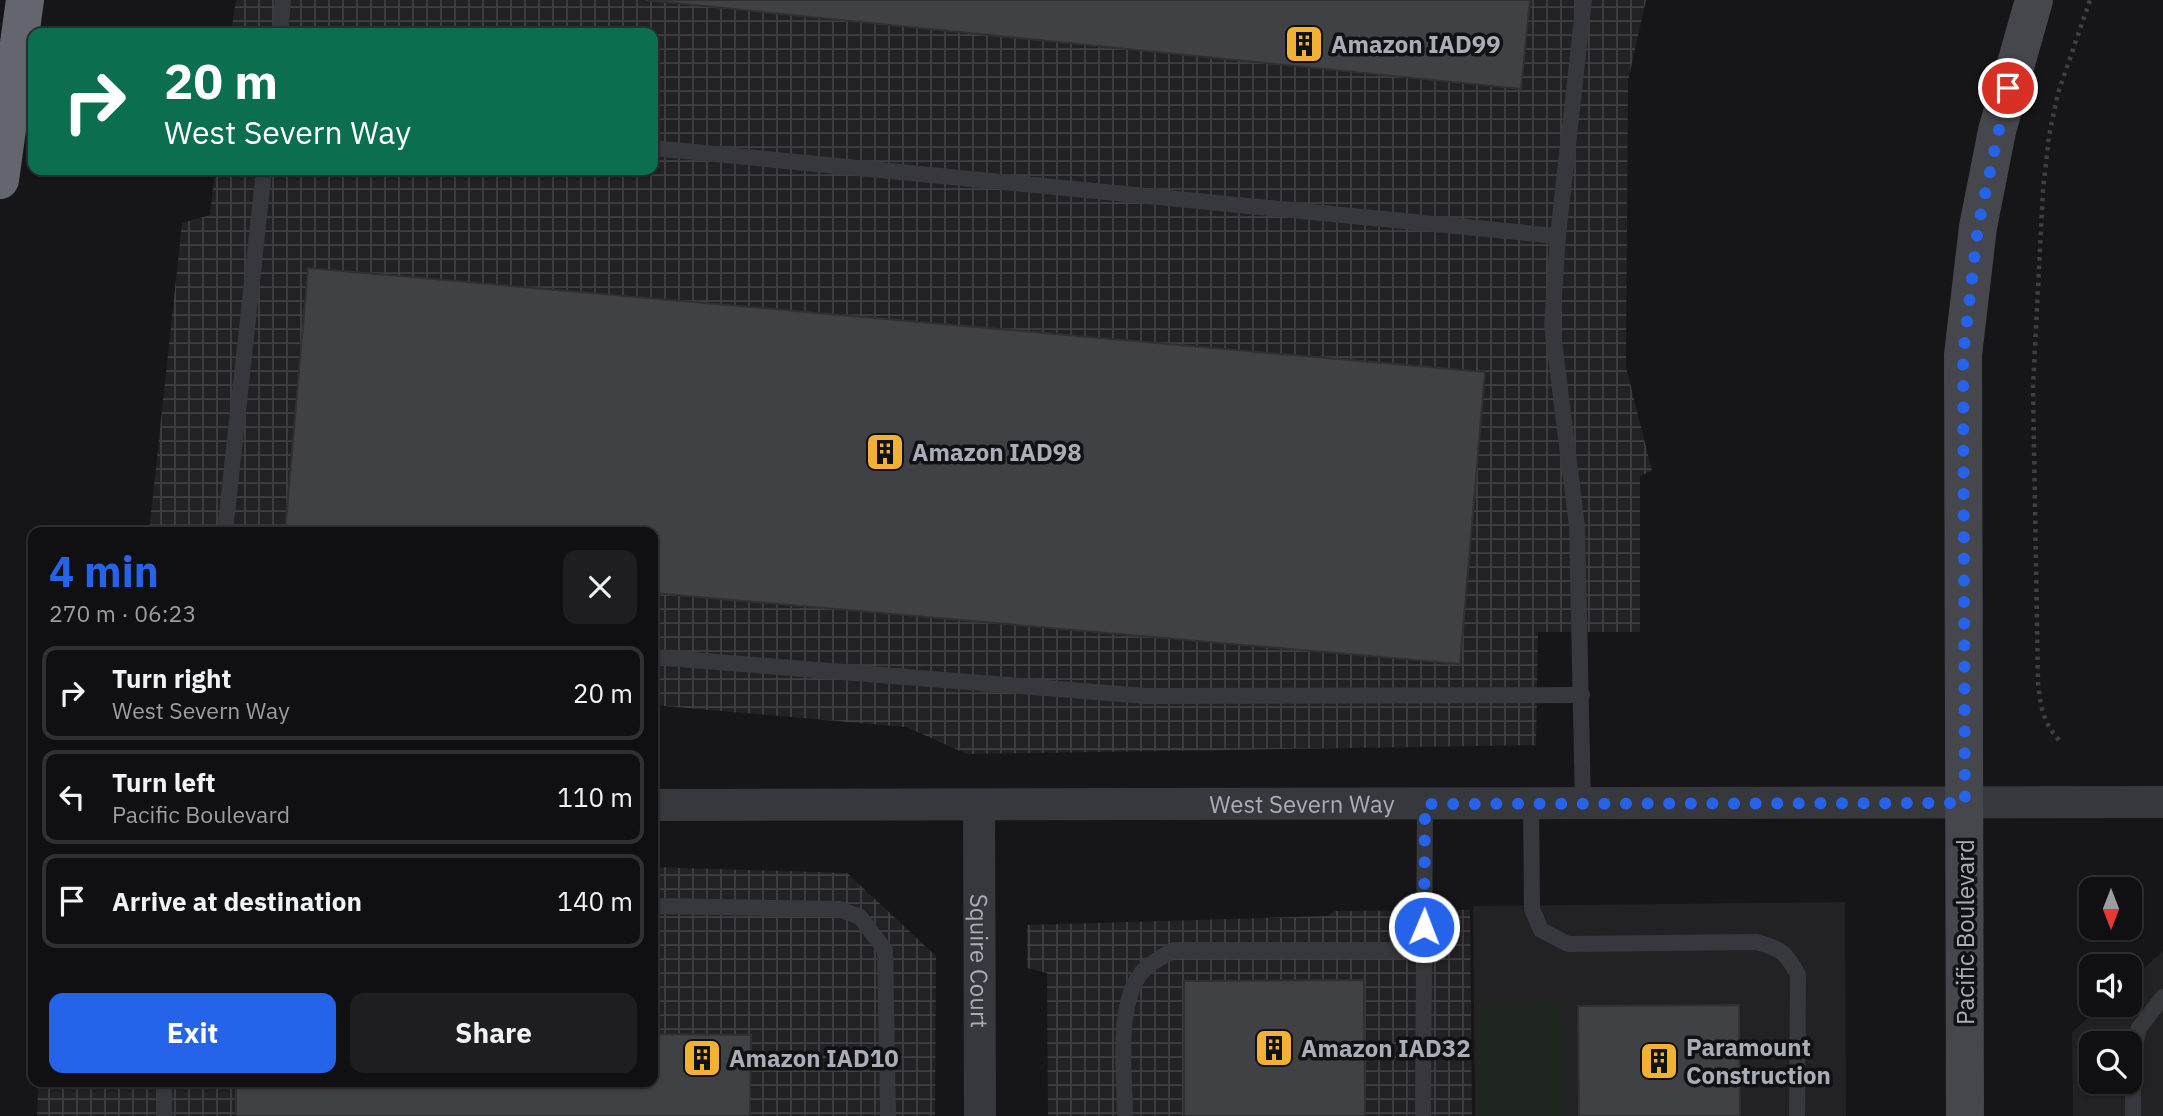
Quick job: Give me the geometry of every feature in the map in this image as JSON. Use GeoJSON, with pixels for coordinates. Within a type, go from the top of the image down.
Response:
{"type":"FeatureCollection","features":[{"type":"Feature","properties":{"kind":"highway"},"geometry":{"type":"LineString","coordinates":[[0,180],[25,0]]}},
{"type":"Feature","properties":{"kind":"main road","name":"Pacific Boulevard"},"geometry":{"type":"LineString","coordinates":[[1965,1116],[1963,355],[1978,227],[1997,131],[2034,0]]}},
{"type":"Feature","properties":{"kind":"street","name":"West Severn Way"},"geometry":{"type":"LineString","coordinates":[[658,805],[2163,803]]}},
{"type":"Feature","properties":{"kind":"street","name":"Squire Court"},"geometry":{"type":"LineString","coordinates":[[979,805],[980,1116]]}},
{"type":"Feature","properties":{"kind":"lane"},"geometry":{"type":"LineString","coordinates":[[280,28],[283,0]]}},
{"type":"Feature","properties":{"kind":"lane"},"geometry":{"type":"LineString","coordinates":[[1583,804],[1577,526],[1552,326],[1558,236],[1584,0]]}},
{"type":"Feature","properties":{"kind":"lane"},"geometry":{"type":"LineString","coordinates":[[658,148],[1558,236]]}},
{"type":"Feature","properties":{"kind":"lane"},"geometry":{"type":"LineString","coordinates":[[226,527],[263,175]]}},
{"type":"Feature","properties":{"kind":"lane"},"geometry":{"type":"LineString","coordinates":[[658,657],[1146,696],[1582,695]]}},
{"type":"Feature","properties":{"kind":"lane"},"geometry":{"type":"LineString","coordinates":[[1423,1116],[1425,804]]}},
{"type":"Feature","properties":{"kind":"lane"},"geometry":{"type":"LineString","coordinates":[[1531,804],[1532,909],[1541,930],[1569,944],[1756,942],[1774,946],[1790,958],[1798,975],[1797,1116]]}},
{"type":"Feature","properties":{"kind":"lane"},"geometry":{"type":"LineString","coordinates":[[658,906],[839,909],[860,917],[885,950],[888,1116]]}},
{"type":"Feature","properties":{"kind":"lane"},"geometry":{"type":"LineString","coordinates":[[1125,1116],[1125,1009],[1130,991],[1143,970],[1174,950],[1423,950]]}},
{"type":"Feature","properties":{"kind":"lane"},"geometry":{"type":"LineString","coordinates":[[2133,1116],[2133,1055],[2139,1028],[2163,997]]}},
{"type":"Feature","properties":{"kind":"lane"},"geometry":{"type":"LineString","coordinates":[[164,1087],[164,1116]]}},
{"type":"Feature","properties":{"kind":"path"},"geometry":{"type":"LineString","coordinates":[[2059,740],[2043,714],[2038,682],[2034,387],[2043,190],[2049,136],[2058,93],[2090,0]]}},
{"type":"Feature","properties":{"kind":"shaded area"},"geometry":{"type":"Polygon","coordinates":[[[236,0],[1646,0],[1628,81],[1626,367],[1652,471],[1640,476],[1640,632],[1538,632],[1536,745],[967,754],[906,727],[658,705],[658,527],[150,527],[182,223],[210,215],[214,175],[658,175],[658,28],[232,28],[236,0]]]}},
{"type":"Feature","properties":{"kind":"shaded area"},"geometry":{"type":"Polygon","coordinates":[[[658,867],[847,873],[936,956],[935,1116],[37,1116],[38,1087],[658,1087],[658,867]]]}},
{"type":"Feature","properties":{"kind":"shaded area"},"geometry":{"type":"Polygon","coordinates":[[[1845,902],[1846,1116],[1475,1116],[1473,906],[1845,902]]]}},
{"type":"Feature","properties":{"kind":"shaded area"},"geometry":{"type":"Polygon","coordinates":[[[1470,910],[1472,1116],[1048,1116],[1047,973],[1027,968],[1027,925],[1327,916],[1335,911],[1470,910]]]}},
{"type":"Feature","properties":{"kind":"shaded area"},"geometry":{"type":"Polygon","coordinates":[[[2163,951],[2163,1116],[2073,1116],[2072,1032],[2089,1017],[2142,1017],[2142,970],[2163,951]]]}},
{"type":"Feature","properties":{"kind":"shaded area"},"geometry":{"type":"Polygon","coordinates":[[[1563,1003],[1563,1116],[1476,1116],[1476,1004],[1563,1003]]]}},
{"type":"Feature","properties":{"kind":"building","name":"Amazon IAD99"},"geometry":{"type":"Polygon","coordinates":[[[645,0],[1530,0],[1521,89],[645,0]]]}},
{"type":"Feature","properties":{"kind":"building","name":"Amazon IAD98"},"geometry":{"type":"Polygon","coordinates":[[[308,268],[1485,372],[1460,664],[658,593],[658,527],[285,527],[308,268]]]}},
{"type":"Feature","properties":{"kind":"building","name":"Amazon IAD32"},"geometry":{"type":"Polygon","coordinates":[[[1364,980],[1365,1116],[1184,1116],[1184,981],[1364,980]]]}},
{"type":"Feature","properties":{"kind":"building","name":"Paramount Construction"},"geometry":{"type":"Polygon","coordinates":[[[1739,1005],[1740,1116],[1579,1116],[1578,1006],[1739,1005]]]}},
{"type":"Feature","properties":{"kind":"building","name":"Amazon IAD10"},"geometry":{"type":"Polygon","coordinates":[[[658,1034],[751,1035],[750,1116],[236,1116],[236,1087],[658,1087],[658,1034]]]}},
{"type":"Feature","properties":{"kind":"place","name":"Amazon IAD99"},"geometry":{"type":"Point","coordinates":[1304,44]}},
{"type":"Feature","properties":{"kind":"place","name":"Amazon IAD98"},"geometry":{"type":"Point","coordinates":[885,452]}},
{"type":"Feature","properties":{"kind":"place","name":"Amazon IAD32"},"geometry":{"type":"Point","coordinates":[1274,1048]}},
{"type":"Feature","properties":{"kind":"place","name":"Amazon IAD10"},"geometry":{"type":"Point","coordinates":[702,1058]}},
{"type":"Feature","properties":{"kind":"place","name":"Paramount Construction"},"geometry":{"type":"Point","coordinates":[1659,1061]}},
{"type":"Feature","properties":{"kind":"route"},"geometry":{"type":"LineString","coordinates":[[1424,927],[1425,804],[1965,803],[1963,355],[1978,227],[2008,88]]}}]}
